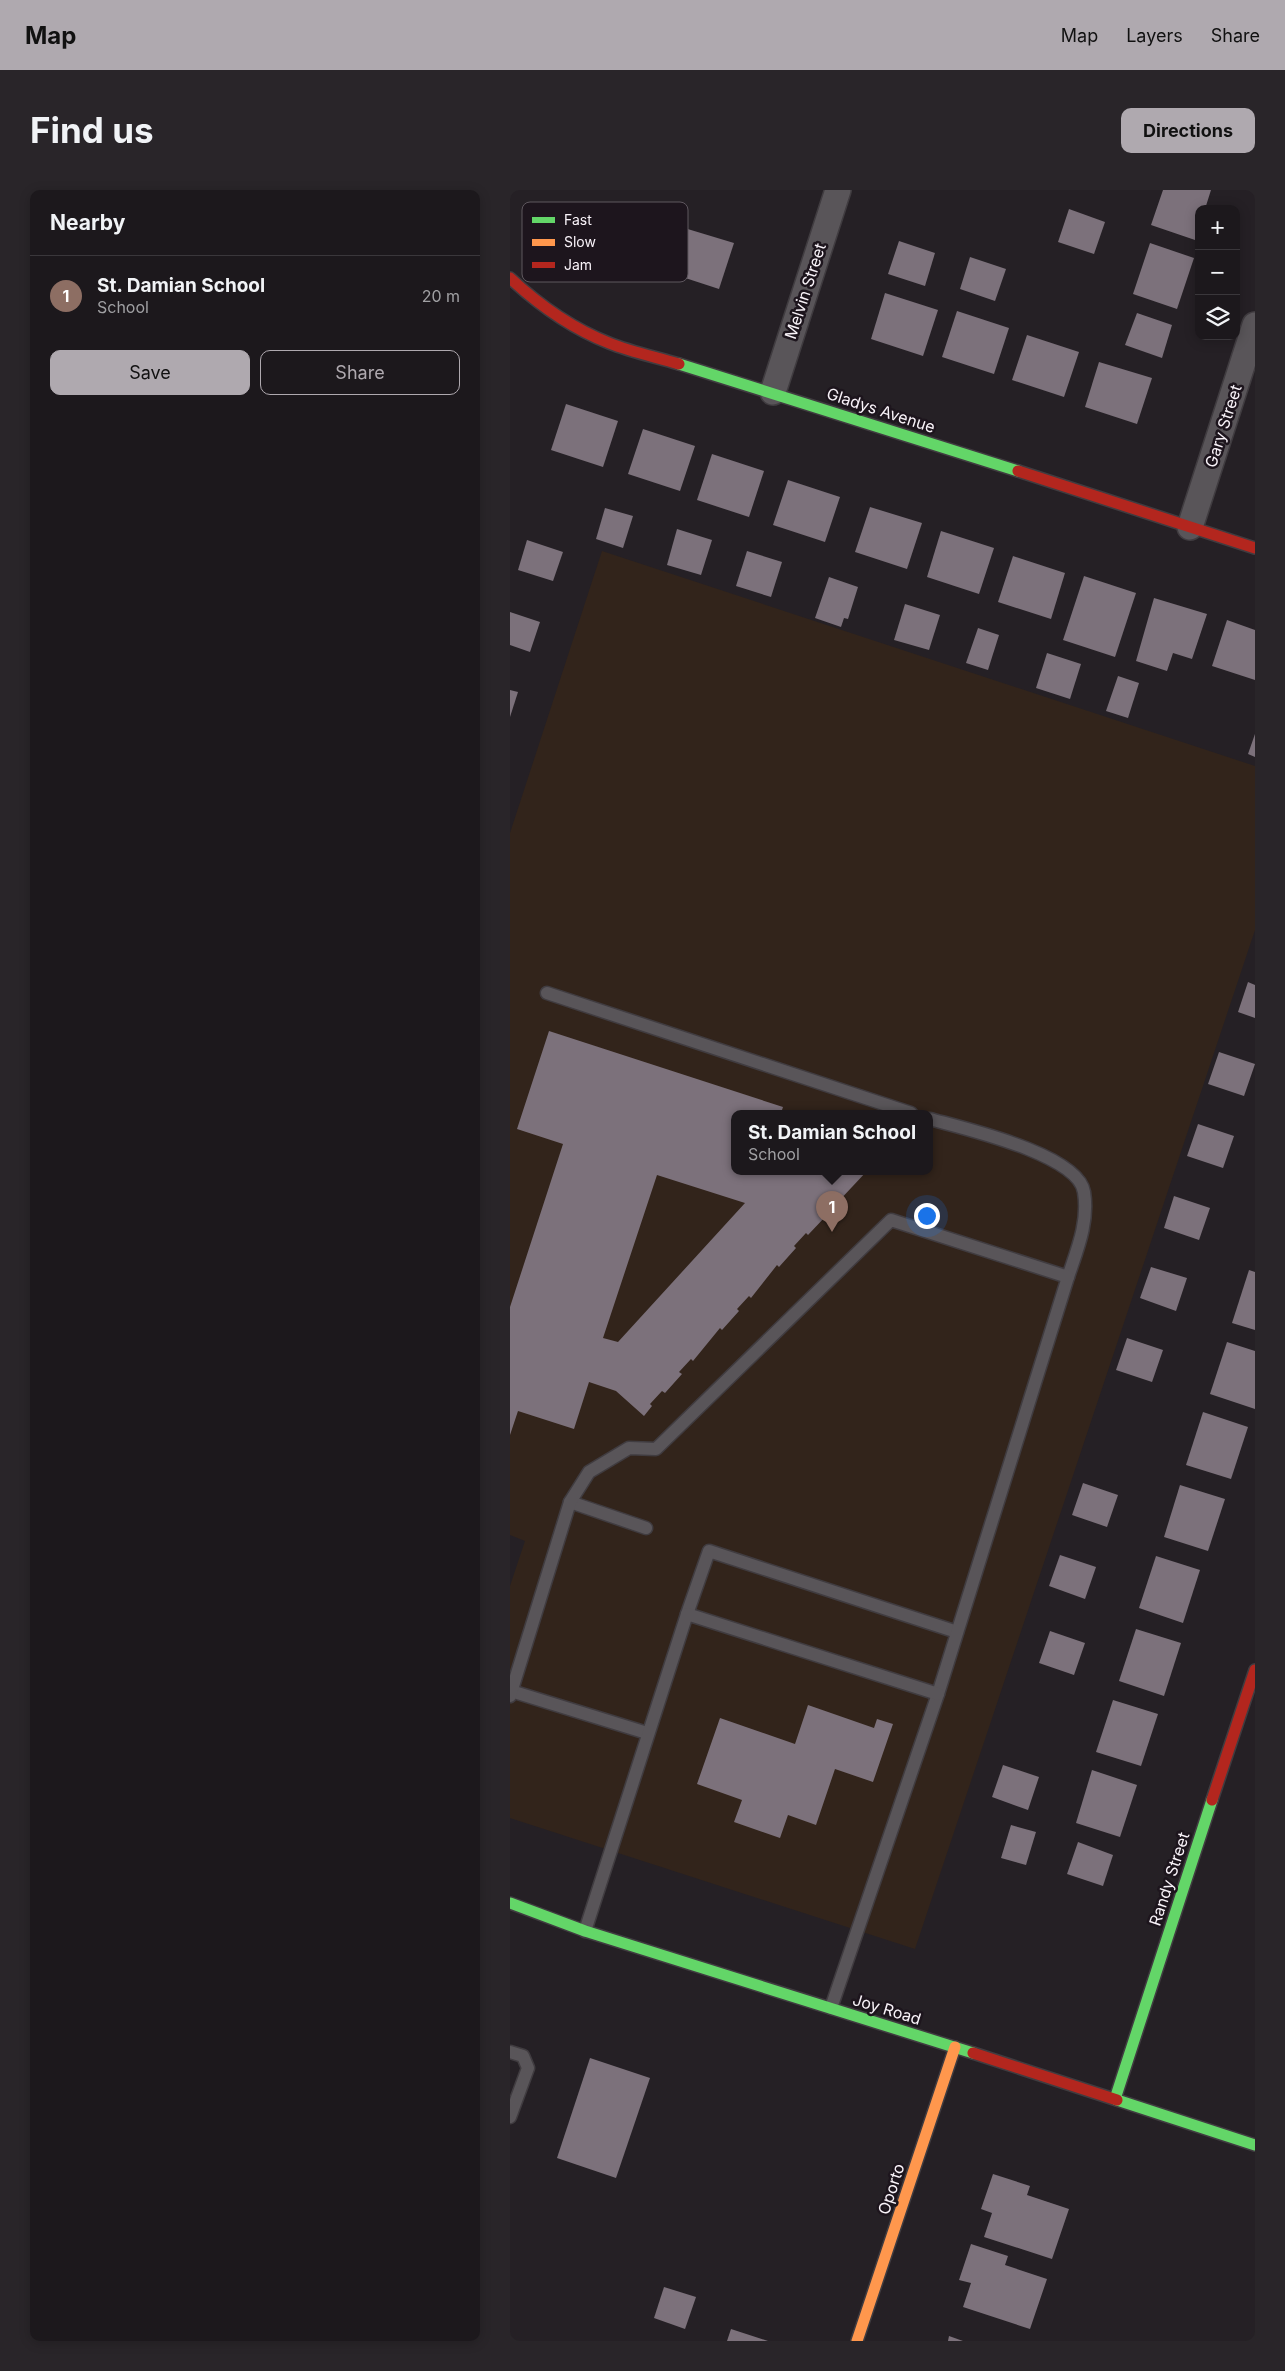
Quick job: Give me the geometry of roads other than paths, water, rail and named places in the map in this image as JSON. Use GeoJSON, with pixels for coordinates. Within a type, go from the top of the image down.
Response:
{"type":"FeatureCollection","features":[{"type":"Feature","properties":{"kind":"street","name":"Melvin Street"},"geometry":{"type":"LineString","coordinates":[[773,392],[838,190]]}},
{"type":"Feature","properties":{"kind":"street","name":"Gladys Avenue"},"geometry":{"type":"LineString","coordinates":[[510,278],[561,319],[609,343],[773,392],[1255,548]]}},
{"type":"Feature","properties":{"kind":"street","name":"Gary Street"},"geometry":{"type":"LineString","coordinates":[[1190,527],[1255,325]]}},
{"type":"Feature","properties":{"kind":"street","name":"Randy Street"},"geometry":{"type":"LineString","coordinates":[[1115,2099],[1255,1670]]}},
{"type":"Feature","properties":{"kind":"street","name":"Joy Road"},"geometry":{"type":"LineString","coordinates":[[510,1903],[585,1931],[955,2047],[1255,2145]]}},
{"type":"Feature","properties":{"kind":"street","name":"Oporto"},"geometry":{"type":"LineString","coordinates":[[857,2341],[955,2047]]}},
{"type":"Feature","properties":{"kind":"lane"},"geometry":{"type":"LineString","coordinates":[[547,993],[902,1110]]}},
{"type":"Feature","properties":{"kind":"lane"},"geometry":{"type":"LineString","coordinates":[[831,2008],[938,1694],[1084,1231],[1084,1190],[1074,1177],[1055,1162],[1027,1148],[933,1120]]}},
{"type":"Feature","properties":{"kind":"lane"},"geometry":{"type":"LineString","coordinates":[[647,1733],[511,1693],[570,1502],[589,1472],[629,1448],[656,1449],[891,1220],[1068,1277]]}},
{"type":"Feature","properties":{"kind":"lane"},"geometry":{"type":"LineString","coordinates":[[570,1502],[646,1528]]}},
{"type":"Feature","properties":{"kind":"lane"},"geometry":{"type":"LineString","coordinates":[[585,1931],[647,1733],[709,1551],[957,1632]]}},
{"type":"Feature","properties":{"kind":"lane"},"geometry":{"type":"LineString","coordinates":[[688,1614],[938,1694]]}},
{"type":"Feature","properties":{"kind":"lane"},"geometry":{"type":"LineString","coordinates":[[510,2052],[523,2056],[528,2068],[510,2117]]}},
{"type":"Feature","properties":{"kind":"place","name":"St. Damian School"},"geometry":{"type":"Point","coordinates":[832,1232]}}]}
